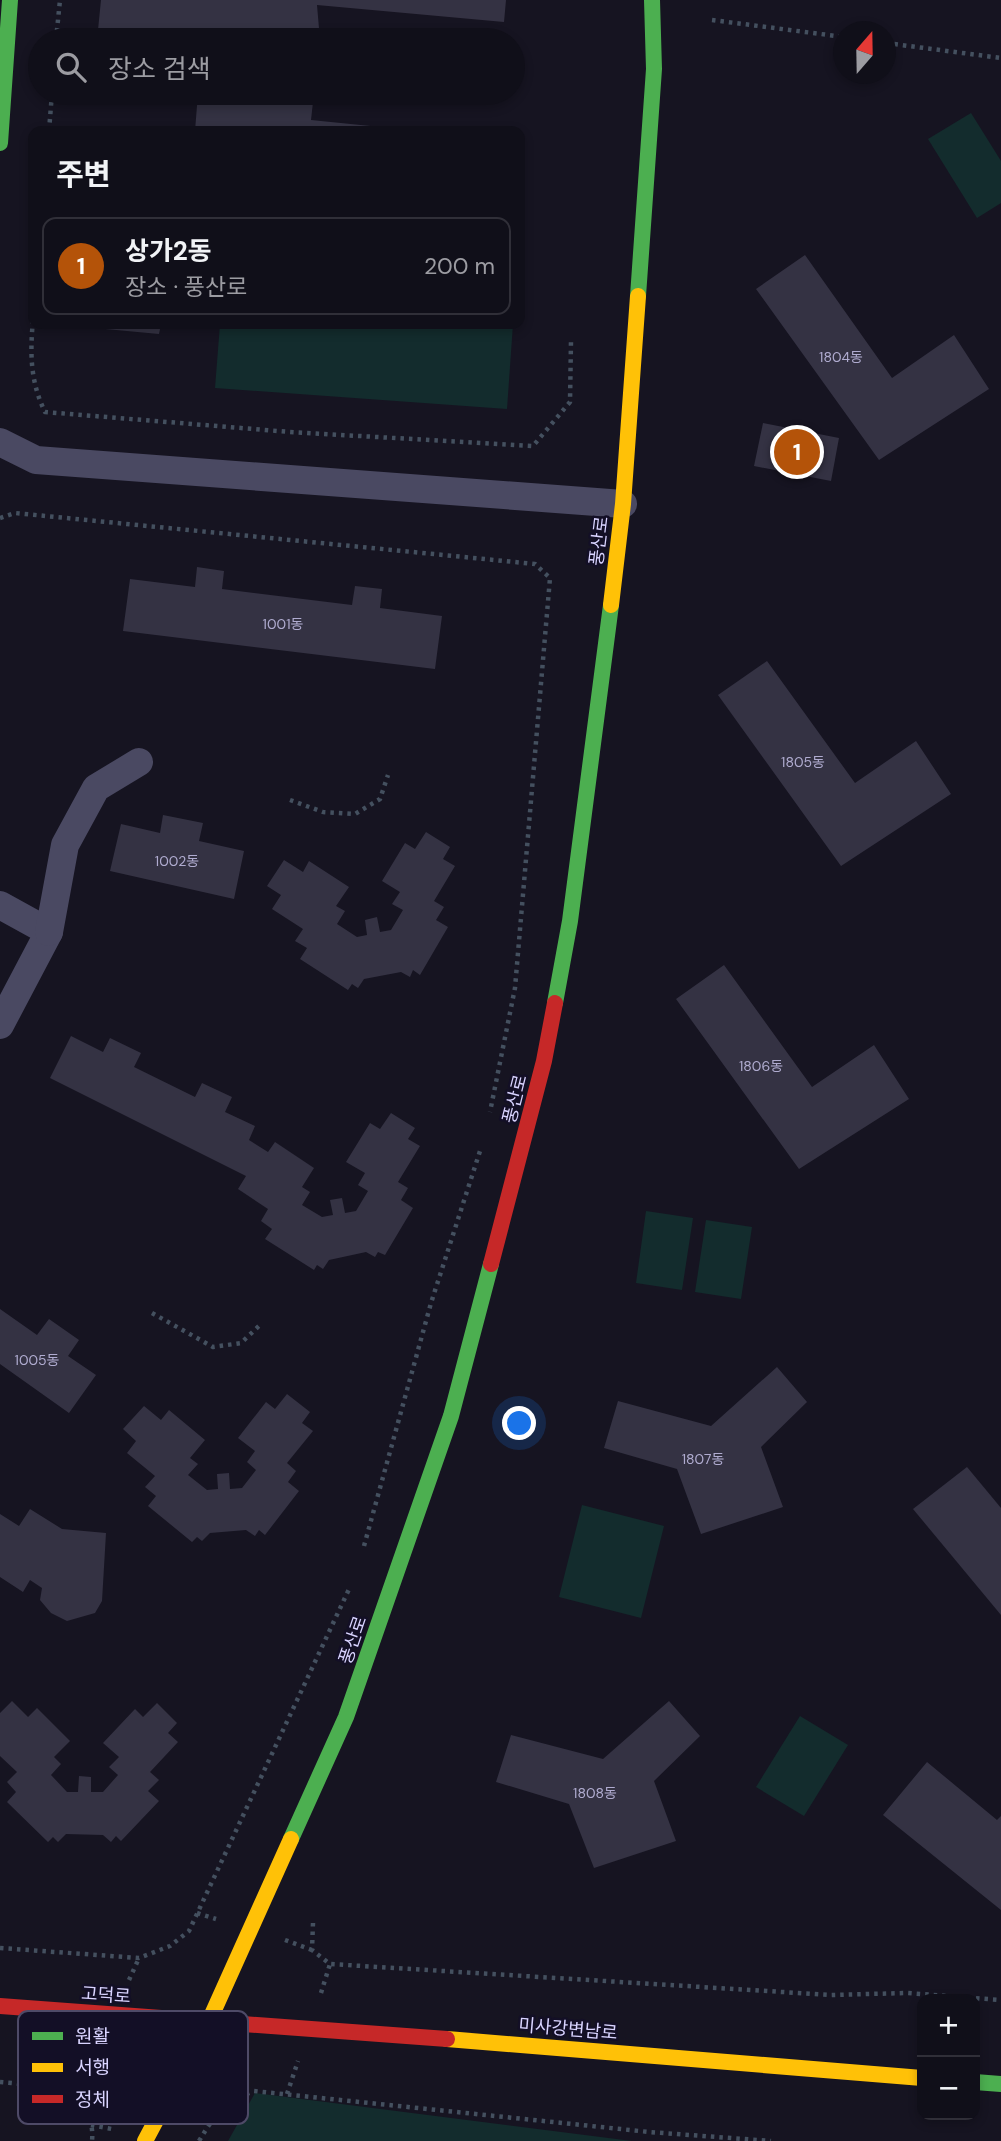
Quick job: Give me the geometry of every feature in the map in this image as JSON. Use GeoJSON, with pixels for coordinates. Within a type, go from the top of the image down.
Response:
{"type":"FeatureCollection","features":[{"type":"Feature","properties":{"kind":"street"},"geometry":{"type":"LineString","coordinates":[[0,143],[10,0]]}},
{"type":"Feature","properties":{"kind":"street","name":"풍산로"},"geometry":{"type":"LineString","coordinates":[[214,2011],[346,1717],[451,1416],[502,1230],[544,1061],[570,920],[597,727],[623,503],[654,69],[652,0]]}},
{"type":"Feature","properties":{"kind":"street"},"geometry":{"type":"LineString","coordinates":[[0,442],[36,460],[623,503]]}},
{"type":"Feature","properties":{"kind":"street"},"geometry":{"type":"LineString","coordinates":[[0,1025],[49,932],[65,845],[96,788],[139,762]]}},
{"type":"Feature","properties":{"kind":"street"},"geometry":{"type":"LineString","coordinates":[[0,905],[49,932]]}},
{"type":"Feature","properties":{"kind":"street","name":"고덕로"},"geometry":{"type":"LineString","coordinates":[[0,2006],[81,2011]]}},
{"type":"Feature","properties":{"kind":"street","name":"미사강변남로"},"geometry":{"type":"LineString","coordinates":[[248,2022],[917,2078]]}},
{"type":"Feature","properties":{"kind":"street"},"geometry":{"type":"LineString","coordinates":[[980,2082],[1001,2084]]}},
{"type":"Feature","properties":{"kind":"street","name":"풍산로"},"geometry":{"type":"LineString","coordinates":[[145,2141],[154,2124]]}},
{"type":"Feature","properties":{"kind":"path"},"geometry":{"type":"LineString","coordinates":[[57,28],[60,0]]}},
{"type":"Feature","properties":{"kind":"path"},"geometry":{"type":"LineString","coordinates":[[712,20],[833,36]]}},
{"type":"Feature","properties":{"kind":"path"},"geometry":{"type":"LineString","coordinates":[[896,44],[1001,58]]}},
{"type":"Feature","properties":{"kind":"path"},"geometry":{"type":"LineString","coordinates":[[49,126],[51,105]]}},
{"type":"Feature","properties":{"kind":"path"},"geometry":{"type":"LineString","coordinates":[[32,329],[30,359],[36,393],[45,412],[290,432],[533,446],[570,402],[571,341]]}},
{"type":"Feature","properties":{"kind":"path"},"geometry":{"type":"LineString","coordinates":[[0,518],[15,513],[535,564],[550,579],[515,988],[489,1117]]}},
{"type":"Feature","properties":{"kind":"path"},"geometry":{"type":"LineString","coordinates":[[290,800],[323,812],[355,814],[380,799],[388,775]]}},
{"type":"Feature","properties":{"kind":"path"},"geometry":{"type":"LineString","coordinates":[[363,1550],[431,1303],[483,1143]]}},
{"type":"Feature","properties":{"kind":"path"},"geometry":{"type":"LineString","coordinates":[[152,1313],[213,1347],[241,1343],[260,1325]]}},
{"type":"Feature","properties":{"kind":"path"},"geometry":{"type":"LineString","coordinates":[[0,1948],[139,1958],[189,1931],[356,1575]]}},
{"type":"Feature","properties":{"kind":"path"},"geometry":{"type":"LineString","coordinates":[[313,1923],[312,1950],[330,1964],[831,1995],[907,1993],[1001,2000]]}},
{"type":"Feature","properties":{"kind":"path"},"geometry":{"type":"LineString","coordinates":[[0,2082],[18,2084]]}},
{"type":"Feature","properties":{"kind":"path"},"geometry":{"type":"LineString","coordinates":[[248,2093],[254,2091],[649,2132],[771,2141]]}},
{"type":"Feature","properties":{"kind":"path"},"geometry":{"type":"LineString","coordinates":[[199,2141],[211,2124]]}},
{"type":"Feature","properties":{"kind":"green space"},"geometry":{"type":"Polygon","coordinates":[[[971,113],[1001,161],[1001,203],[977,218],[928,139],[971,113]]]}},
{"type":"Feature","properties":{"kind":"green space"},"geometry":{"type":"Polygon","coordinates":[[[220,329],[513,329],[507,409],[215,388],[220,329]]]}},
{"type":"Feature","properties":{"kind":"green space"},"geometry":{"type":"Polygon","coordinates":[[[646,1211],[693,1218],[682,1290],[636,1283],[646,1211]]]}},
{"type":"Feature","properties":{"kind":"green space"},"geometry":{"type":"Polygon","coordinates":[[[706,1220],[752,1227],[741,1299],[695,1292],[706,1220]]]}},
{"type":"Feature","properties":{"kind":"green space"},"geometry":{"type":"Polygon","coordinates":[[[582,1505],[664,1526],[641,1618],[559,1597],[582,1505]]]}},
{"type":"Feature","properties":{"kind":"green space"},"geometry":{"type":"Polygon","coordinates":[[[800,1716],[848,1745],[804,1816],[756,1787],[800,1716]]]}},
{"type":"Feature","properties":{"kind":"green space"},"geometry":{"type":"Polygon","coordinates":[[[255,2093],[632,2141],[228,2141],[238,2124],[248,2124],[248,2105],[255,2093]]]}},
{"type":"Feature","properties":{"kind":"building"},"geometry":{"type":"Polygon","coordinates":[[[101,0],[506,0],[504,22],[317,5],[319,28],[98,28],[101,0]]]}},
{"type":"Feature","properties":{"kind":"building"},"geometry":{"type":"Polygon","coordinates":[[[197,105],[313,105],[311,120],[370,126],[195,126],[197,105]]]}},
{"type":"Feature","properties":{"kind":"building"},"geometry":{"type":"Polygon","coordinates":[[[805,255],[892,378],[954,335],[989,389],[879,460],[756,289],[805,255]]]}},
{"type":"Feature","properties":{"kind":"building"},"geometry":{"type":"Polygon","coordinates":[[[105,329],[160,329],[159,334],[105,329]]]}},
{"type":"Feature","properties":{"kind":"building"},"geometry":{"type":"Polygon","coordinates":[[[763,423],[839,438],[831,481],[754,466],[763,423]]]}},
{"type":"Feature","properties":{"kind":"building"},"geometry":{"type":"Polygon","coordinates":[[[197,567],[224,571],[222,589],[352,605],[355,586],[382,589],[380,608],[442,616],[435,669],[123,631],[130,579],[195,587],[197,567]]]}},
{"type":"Feature","properties":{"kind":"building"},"geometry":{"type":"Polygon","coordinates":[[[767,661],[855,783],[916,741],[951,794],[841,866],[718,695],[767,661]]]}},
{"type":"Feature","properties":{"kind":"building"},"geometry":{"type":"Polygon","coordinates":[[[163,815],[203,823],[199,841],[244,851],[234,899],[110,871],[121,824],[160,833],[163,815]]]}},
{"type":"Feature","properties":{"kind":"building"},"geometry":{"type":"Polygon","coordinates":[[[426,832],[450,847],[443,859],[455,866],[434,901],[444,907],[436,920],[448,927],[420,975],[413,970],[410,977],[401,972],[364,979],[358,988],[352,984],[348,990],[300,959],[307,948],[295,941],[303,929],[272,909],[281,895],[267,886],[284,860],[303,872],[309,861],[349,887],[336,906],[345,911],[337,924],[357,937],[367,935],[365,920],[377,917],[380,932],[391,930],[403,910],[392,904],[400,892],[382,881],[405,843],[415,849],[426,832]]]}},
{"type":"Feature","properties":{"kind":"building"},"geometry":{"type":"Polygon","coordinates":[[[724,965],[812,1087],[874,1045],[909,1099],[799,1169],[676,999],[724,965]]]}},
{"type":"Feature","properties":{"kind":"building"},"geometry":{"type":"Polygon","coordinates":[[[71,1036],[103,1052],[110,1038],[141,1053],[134,1067],[195,1097],[202,1083],[232,1097],[225,1112],[255,1126],[249,1140],[268,1152],[275,1142],[314,1168],[302,1187],[310,1192],[302,1205],[322,1217],[333,1215],[330,1200],[342,1198],[345,1213],[356,1211],[368,1191],[358,1185],[365,1173],[346,1162],[370,1123],[380,1129],[391,1113],[415,1128],[408,1139],[420,1146],[398,1182],[408,1188],[401,1200],[413,1208],[385,1255],[378,1252],[375,1257],[366,1252],[329,1260],[323,1269],[317,1265],[314,1270],[265,1239],[272,1229],[261,1221],[268,1209],[238,1189],[246,1176],[50,1078],[71,1036]]]}},
{"type":"Feature","properties":{"kind":"building"},"geometry":{"type":"Polygon","coordinates":[[[0,1309],[37,1335],[49,1319],[79,1340],[68,1356],[96,1375],[69,1413],[0,1364],[0,1309]]]}},
{"type":"Feature","properties":{"kind":"building"},"geometry":{"type":"Polygon","coordinates":[[[777,1367],[807,1402],[761,1447],[783,1507],[701,1534],[677,1469],[604,1448],[618,1401],[711,1426],[777,1367]]]}},
{"type":"Feature","properties":{"kind":"building"},"geometry":{"type":"Polygon","coordinates":[[[287,1394],[310,1412],[302,1423],[313,1431],[287,1463],[296,1471],[288,1482],[299,1491],[265,1535],[259,1530],[255,1536],[246,1530],[210,1533],[202,1541],[197,1537],[192,1542],[148,1506],[156,1496],[145,1487],[155,1476],[127,1453],[136,1441],[123,1429],[144,1406],[161,1420],[169,1410],[205,1440],[190,1458],[198,1464],[188,1475],[207,1490],[218,1489],[217,1474],[229,1473],[230,1489],[242,1488],[256,1470],[247,1462],[255,1451],[238,1438],[266,1402],[275,1409],[287,1394]]]}},
{"type":"Feature","properties":{"kind":"building"},"geometry":{"type":"Polygon","coordinates":[[[967,1467],[1001,1508],[1001,1615],[913,1509],[967,1467]]]}},
{"type":"Feature","properties":{"kind":"building"},"geometry":{"type":"Polygon","coordinates":[[[30,1509],[62,1529],[106,1533],[102,1601],[95,1613],[67,1621],[51,1613],[40,1600],[42,1588],[30,1580],[23,1592],[0,1577],[0,1514],[19,1526],[30,1509]]]}},
{"type":"Feature","properties":{"kind":"building"},"geometry":{"type":"Polygon","coordinates":[[[12,1701],[28,1717],[37,1708],[70,1741],[54,1757],[61,1764],[51,1775],[67,1792],[78,1792],[79,1776],[91,1777],[91,1792],[103,1792],[118,1775],[109,1767],[119,1757],[103,1743],[135,1709],[143,1717],[157,1703],[177,1723],[168,1733],[178,1742],[150,1772],[159,1780],[148,1791],[159,1801],[121,1841],[116,1836],[111,1842],[103,1835],[66,1834],[58,1842],[53,1837],[48,1842],[7,1802],[16,1792],[7,1782],[17,1772],[0,1756],[0,1713],[12,1701]]]}},
{"type":"Feature","properties":{"kind":"building"},"geometry":{"type":"Polygon","coordinates":[[[669,1701],[700,1736],[654,1781],[676,1841],[594,1868],[569,1804],[496,1782],[511,1735],[603,1759],[669,1701]]]}},
{"type":"Feature","properties":{"kind":"building"},"geometry":{"type":"Polygon","coordinates":[[[927,1762],[997,1820],[1001,1816],[1001,1910],[883,1815],[927,1762]]]}},
{"type":"Feature","properties":{"kind":"traffic: fast"},"geometry":{"type":"LineString","coordinates":[[0,143],[10,0]]}},
{"type":"Feature","properties":{"kind":"traffic: fast"},"geometry":{"type":"LineString","coordinates":[[638,296],[654,69],[652,0]]}},
{"type":"Feature","properties":{"kind":"traffic: fast"},"geometry":{"type":"LineString","coordinates":[[555,1003],[570,921],[611,605]]}},
{"type":"Feature","properties":{"kind":"traffic: fast"},"geometry":{"type":"LineString","coordinates":[[291,1839],[346,1717],[451,1416],[491,1264]]}},
{"type":"Feature","properties":{"kind":"traffic: fast"},"geometry":{"type":"LineString","coordinates":[[980,2082],[1001,2084]]}},
{"type":"Feature","properties":{"kind":"traffic: slow"},"geometry":{"type":"LineString","coordinates":[[611,605],[623,504],[638,296]]}},
{"type":"Feature","properties":{"kind":"traffic: slow"},"geometry":{"type":"LineString","coordinates":[[214,2011],[291,1839]]}},
{"type":"Feature","properties":{"kind":"traffic: slow"},"geometry":{"type":"LineString","coordinates":[[447,2039],[917,2078]]}},
{"type":"Feature","properties":{"kind":"traffic: slow"},"geometry":{"type":"LineString","coordinates":[[145,2141],[154,2124]]}},
{"type":"Feature","properties":{"kind":"traffic: jam"},"geometry":{"type":"LineString","coordinates":[[491,1264],[544,1061],[555,1003]]}},
{"type":"Feature","properties":{"kind":"traffic: jam"},"geometry":{"type":"LineString","coordinates":[[0,2006],[68,2011]]}},
{"type":"Feature","properties":{"kind":"traffic: jam"},"geometry":{"type":"LineString","coordinates":[[248,2024],[447,2039]]}},
{"type":"Feature","properties":{"kind":"place","name":"상가2동"},"geometry":{"type":"Point","coordinates":[797,452]}}]}
